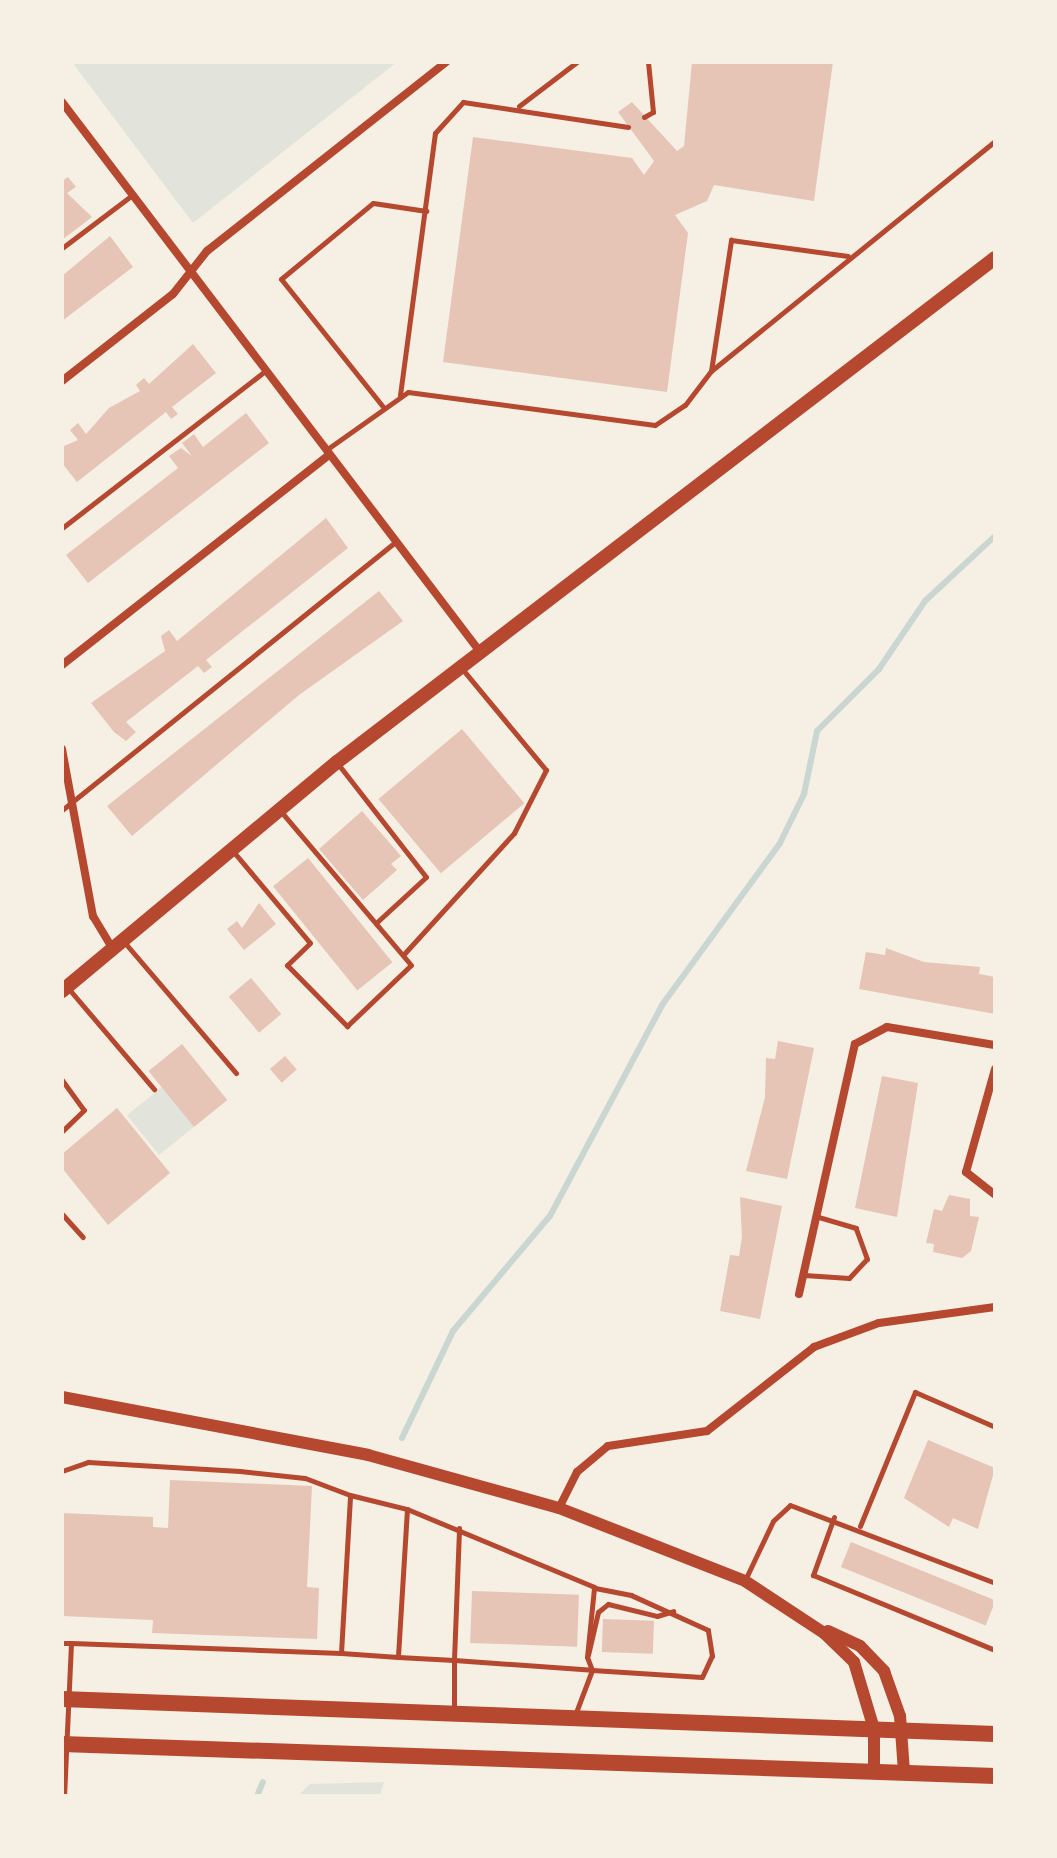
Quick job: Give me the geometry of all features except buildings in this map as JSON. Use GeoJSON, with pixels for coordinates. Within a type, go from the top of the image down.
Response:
{"type":"FeatureCollection","features":[{"type":"Feature","properties":{"kind":"highway"},"geometry":{"type":"LineString","coordinates":[[66,1699],[995,1734]]}},
{"type":"Feature","properties":{"kind":"highway"},"geometry":{"type":"LineString","coordinates":[[64,1744],[995,1776]]}},
{"type":"Feature","properties":{"kind":"main road"},"geometry":{"type":"LineString","coordinates":[[64,989],[337,762],[995,258]]}},
{"type":"Feature","properties":{"kind":"street"},"geometry":{"type":"LineString","coordinates":[[62,381],[173,294],[191,272],[446,62]]}},
{"type":"Feature","properties":{"kind":"street"},"geometry":{"type":"LineString","coordinates":[[62,102],[394,543],[481,653]]}},
{"type":"Feature","properties":{"kind":"street"},"geometry":{"type":"LineString","coordinates":[[62,665],[327,453]]}},
{"type":"Feature","properties":{"kind":"street"},"geometry":{"type":"LineString","coordinates":[[62,749],[93,916],[117,943]]}},
{"type":"Feature","properties":{"kind":"street"},"geometry":{"type":"LineString","coordinates":[[799,1294],[855,1044],[887,1027],[995,1045]]}},
{"type":"Feature","properties":{"kind":"street"},"geometry":{"type":"LineString","coordinates":[[995,1069],[966,1172],[995,1195]]}},
{"type":"Feature","properties":{"kind":"street"},"geometry":{"type":"LineString","coordinates":[[559,1508],[577,1472],[608,1446],[707,1431],[814,1347],[879,1323],[995,1307]]}},
{"type":"Feature","properties":{"kind":"street"},"geometry":{"type":"LineString","coordinates":[[62,1397],[368,1455],[559,1508],[745,1581],[800,1618],[854,1662],[874,1729],[874,1770]]}},
{"type":"Feature","properties":{"kind":"street"},"geometry":{"type":"LineString","coordinates":[[800,1618],[874,1657],[895,1692],[903,1731],[904,1772]]}},
{"type":"Feature","properties":{"kind":"lane"},"geometry":{"type":"LineString","coordinates":[[519,107],[577,62]]}},
{"type":"Feature","properties":{"kind":"lane"},"geometry":{"type":"LineString","coordinates":[[644,117],[653,112],[648,62]]}},
{"type":"Feature","properties":{"kind":"lane"},"geometry":{"type":"LineString","coordinates":[[327,453],[400,395],[435,133],[463,102],[519,107],[628,127]]}},
{"type":"Feature","properties":{"kind":"lane"},"geometry":{"type":"LineString","coordinates":[[400,395],[655,425],[685,405],[711,371],[849,256],[995,141]]}},
{"type":"Feature","properties":{"kind":"lane"},"geometry":{"type":"LineString","coordinates":[[62,248],[132,195]]}},
{"type":"Feature","properties":{"kind":"lane"},"geometry":{"type":"LineString","coordinates":[[384,408],[281,279],[373,203],[426,211]]}},
{"type":"Feature","properties":{"kind":"lane"},"geometry":{"type":"LineString","coordinates":[[711,371],[731,240],[849,256]]}},
{"type":"Feature","properties":{"kind":"lane"},"geometry":{"type":"LineString","coordinates":[[62,528],[265,371]]}},
{"type":"Feature","properties":{"kind":"lane"},"geometry":{"type":"LineString","coordinates":[[62,810],[394,543]]}},
{"type":"Feature","properties":{"kind":"lane"},"geometry":{"type":"LineString","coordinates":[[403,955],[514,833],[546,770],[461,668]]}},
{"type":"Feature","properties":{"kind":"lane"},"geometry":{"type":"LineString","coordinates":[[337,762],[426,877],[376,923]]}},
{"type":"Feature","properties":{"kind":"lane"},"geometry":{"type":"LineString","coordinates":[[232,849],[310,943],[287,965],[347,1026],[411,965],[280,810]]}},
{"type":"Feature","properties":{"kind":"lane"},"geometry":{"type":"LineString","coordinates":[[117,943],[236,1073]]}},
{"type":"Feature","properties":{"kind":"lane"},"geometry":{"type":"LineString","coordinates":[[64,989],[154,1089]]}},
{"type":"Feature","properties":{"kind":"lane"},"geometry":{"type":"LineString","coordinates":[[62,1080],[84,1110],[62,1131]]}},
{"type":"Feature","properties":{"kind":"lane"},"geometry":{"type":"LineString","coordinates":[[62,1214],[83,1237]]}},
{"type":"Feature","properties":{"kind":"lane"},"geometry":{"type":"LineString","coordinates":[[803,1275],[849,1278],[867,1259],[856,1228],[815,1216]]}},
{"type":"Feature","properties":{"kind":"lane"},"geometry":{"type":"LineString","coordinates":[[860,1526],[915,1392],[995,1427]]}},
{"type":"Feature","properties":{"kind":"lane"},"geometry":{"type":"LineString","coordinates":[[62,1471],[88,1462],[305,1478],[459,1528],[594,1588],[674,1611],[708,1630],[712,1656],[702,1677],[341,1653],[62,1643]]}},
{"type":"Feature","properties":{"kind":"lane"},"geometry":{"type":"LineString","coordinates":[[341,1653],[350,1495]]}},
{"type":"Feature","properties":{"kind":"lane"},"geometry":{"type":"LineString","coordinates":[[745,1581],[773,1521],[790,1505],[860,1526],[995,1583]]}},
{"type":"Feature","properties":{"kind":"lane"},"geometry":{"type":"LineString","coordinates":[[398,1657],[407,1509]]}},
{"type":"Feature","properties":{"kind":"lane"},"geometry":{"type":"LineString","coordinates":[[834,1517],[813,1575],[995,1650]]}},
{"type":"Feature","properties":{"kind":"lane"},"geometry":{"type":"LineString","coordinates":[[454,1714],[459,1528]]}},
{"type":"Feature","properties":{"kind":"lane"},"geometry":{"type":"LineString","coordinates":[[573,1718],[592,1670],[587,1657],[594,1588]]}},
{"type":"Feature","properties":{"kind":"lane"},"geometry":{"type":"LineString","coordinates":[[587,1657],[598,1612],[608,1604],[657,1616],[674,1611]]}},
{"type":"Feature","properties":{"kind":"lane"},"geometry":{"type":"LineString","coordinates":[[64,1796],[66,1699],[71,1643]]}},
{"type":"Feature","properties":{"kind":"shaded area"},"geometry":{"type":"Polygon","coordinates":[[[72,62],[397,62],[193,223],[72,62]]]}},
{"type":"Feature","properties":{"kind":"shaded area"},"geometry":{"type":"Polygon","coordinates":[[[162,1087],[194,1127],[159,1155],[127,1115],[162,1087]]]}},
{"type":"Feature","properties":{"kind":"shaded area"},"geometry":{"type":"Polygon","coordinates":[[[384,1782],[380,1796],[298,1796],[310,1784],[384,1782]]]}},
{"type":"Feature","properties":{"kind":"waterway"},"geometry":{"type":"LineString","coordinates":[[402,1438],[453,1331],[550,1216],[662,1005],[780,843],[804,794],[817,731],[879,669],[925,601],[995,536]]}},
{"type":"Feature","properties":{"kind":"waterway"},"geometry":{"type":"LineString","coordinates":[[257,1796],[263,1782]]}}]}
